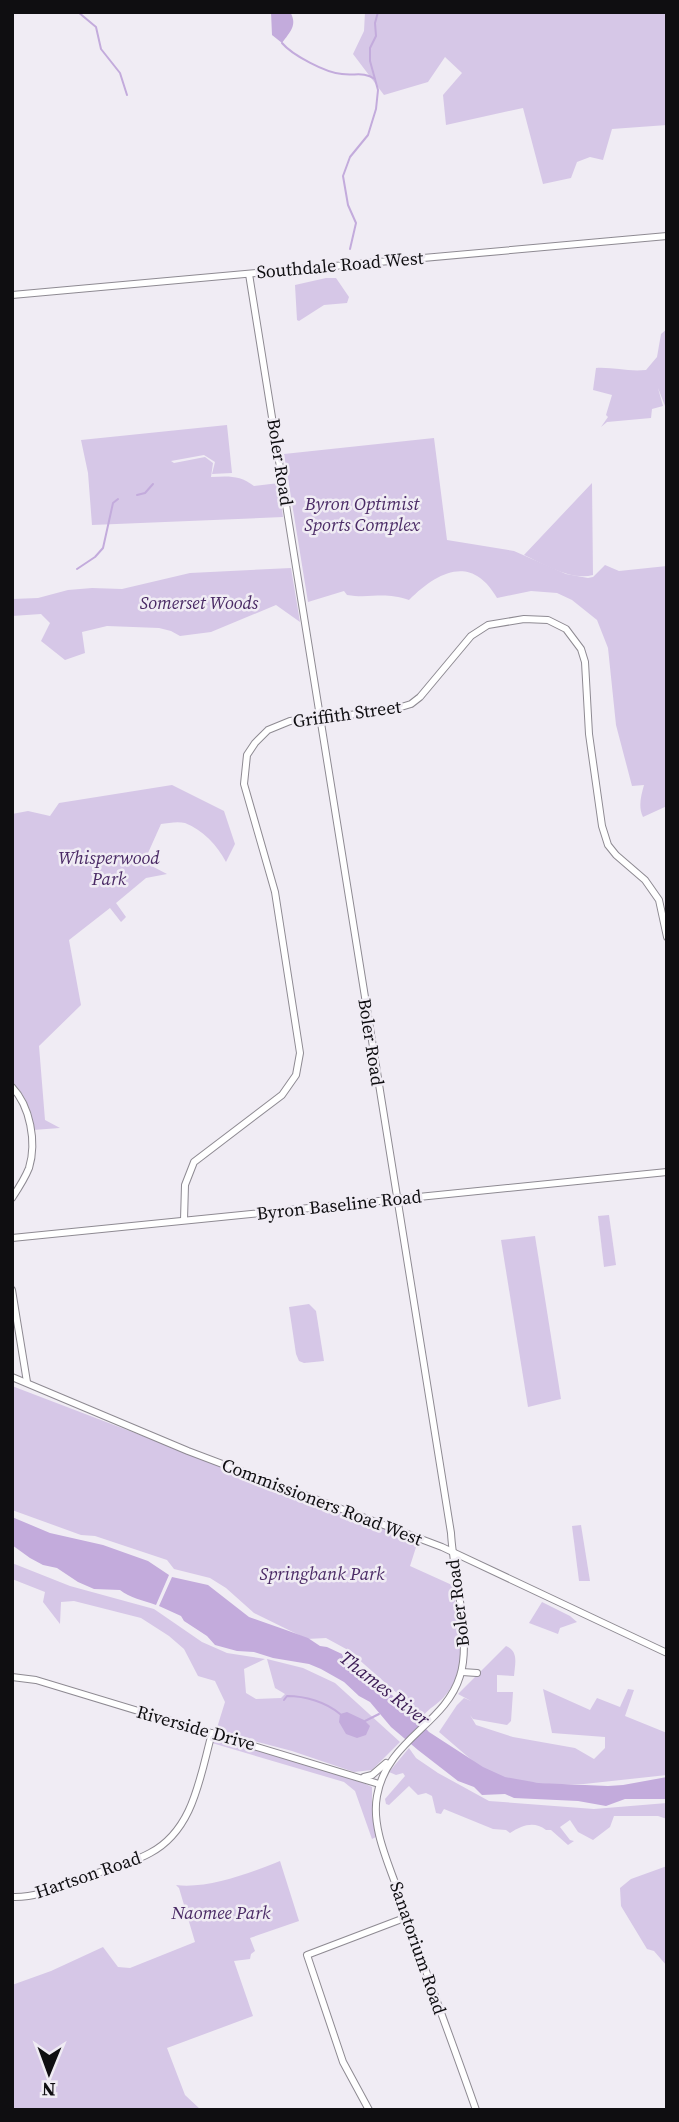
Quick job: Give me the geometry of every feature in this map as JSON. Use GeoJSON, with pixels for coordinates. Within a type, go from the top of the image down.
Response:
{"type":"FeatureCollection","features":[{"type":"Feature","properties":{"kind":"main road","name":"Southdale Road West"},"geometry":{"type":"LineString","coordinates":[[12,295],[667,236]]}},
{"type":"Feature","properties":{"kind":"main road","name":"Boler Road"},"geometry":{"type":"LineString","coordinates":[[249,274],[451,1533],[464,1644],[462,1672],[452,1693],[390,1759],[379,1784]]}},
{"type":"Feature","properties":{"kind":"main road","name":"Griffith Street"},"geometry":{"type":"LineString","coordinates":[[184,1220],[186,1185],[194,1162],[282,1095],[296,1075],[300,1053],[275,892],[244,784],[247,755],[268,730],[290,721],[388,711],[411,704],[420,697],[471,636],[488,625],[537,619],[558,624],[575,637],[586,662],[589,734],[608,845],[645,880],[659,900],[667,937]]}},
{"type":"Feature","properties":{"kind":"main road"},"geometry":{"type":"LineString","coordinates":[[12,1087],[19,1094],[25,1108],[32,1147],[29,1168],[12,1198]]}},
{"type":"Feature","properties":{"kind":"main road","name":"Byron Baseline Road"},"geometry":{"type":"LineString","coordinates":[[12,1238],[667,1172]]}},
{"type":"Feature","properties":{"kind":"main road"},"geometry":{"type":"LineString","coordinates":[[12,1290],[27,1382]]}},
{"type":"Feature","properties":{"kind":"main road","name":"Commissioners Road West"},"geometry":{"type":"LineString","coordinates":[[12,1377],[195,1454],[452,1552],[667,1653]]}},
{"type":"Feature","properties":{"kind":"main road"},"geometry":{"type":"LineString","coordinates":[[462,1672],[477,1673]]}},
{"type":"Feature","properties":{"kind":"main road","name":"Riverside Drive"},"geometry":{"type":"LineString","coordinates":[[12,1677],[36,1680],[379,1784]]}},
{"type":"Feature","properties":{"kind":"main road","name":"Hartson Road"},"geometry":{"type":"LineString","coordinates":[[12,1897],[33,1896],[136,1859],[162,1846],[174,1836],[185,1819],[212,1733]]}},
{"type":"Feature","properties":{"kind":"main road"},"geometry":{"type":"LineString","coordinates":[[359,1778],[372,1775],[390,1759]]}},
{"type":"Feature","properties":{"kind":"main road","name":"Sanatorium Road"},"geometry":{"type":"LineString","coordinates":[[379,1784],[377,1824],[476,2110]]}},
{"type":"Feature","properties":{"kind":"main road"},"geometry":{"type":"LineString","coordinates":[[369,2110],[343,2062],[307,1955],[407,1917]]}},
{"type":"Feature","properties":{"kind":"green space"},"geometry":{"type":"Polygon","coordinates":[[[365,12],[667,12],[667,125],[612,129],[603,160],[590,157],[577,162],[571,178],[543,184],[523,108],[446,125],[443,95],[462,73],[445,57],[428,82],[384,95],[353,54],[364,31],[365,12]]]}},
{"type":"Feature","properties":{"kind":"green space"},"geometry":{"type":"Polygon","coordinates":[[[336,278],[349,297],[347,303],[324,305],[297,320],[295,285],[336,278]]]}},
{"type":"Feature","properties":{"kind":"green space"},"geometry":{"type":"Polygon","coordinates":[[[667,329],[667,411],[658,388],[663,406],[652,409],[651,418],[607,422],[601,427],[608,417],[606,415],[612,395],[593,390],[596,368],[646,370],[657,357],[661,334],[667,329]]]}},
{"type":"Feature","properties":{"kind":"green space"},"geometry":{"type":"Polygon","coordinates":[[[227,425],[232,473],[212,474],[215,462],[204,455],[171,461],[174,463],[205,457],[213,463],[211,477],[239,478],[254,486],[279,483],[283,517],[92,525],[88,473],[81,440],[227,425]]]}},
{"type":"Feature","properties":{"kind":"green space","name":"Byron Optimist Sports Complex"},"geometry":{"type":"Polygon","coordinates":[[[434,438],[447,540],[514,551],[566,574],[588,578],[593,577],[605,565],[619,571],[667,566],[667,806],[643,817],[641,813],[644,785],[632,786],[616,725],[608,648],[597,620],[572,600],[557,593],[531,591],[497,598],[477,576],[454,572],[431,581],[409,600],[392,596],[347,595],[344,591],[308,602],[284,454],[434,438]]]}},
{"type":"Feature","properties":{"kind":"green space"},"geometry":{"type":"Polygon","coordinates":[[[592,483],[593,575],[567,574],[524,555],[592,483]]]}},
{"type":"Feature","properties":{"kind":"green space","name":"Somerset Woods"},"geometry":{"type":"Polygon","coordinates":[[[291,568],[300,622],[276,605],[211,632],[180,636],[159,628],[107,626],[82,632],[85,653],[65,660],[41,641],[50,623],[41,614],[12,616],[12,599],[38,598],[68,590],[122,589],[190,573],[291,568]]]}},
{"type":"Feature","properties":{"kind":"green space","name":"Whisperwood Park"},"geometry":{"type":"Polygon","coordinates":[[[172,785],[224,811],[235,844],[226,862],[209,839],[192,826],[179,822],[161,824],[144,862],[167,874],[146,878],[116,903],[126,917],[121,922],[110,908],[69,940],[81,1005],[39,1046],[45,1120],[60,1128],[33,1130],[28,1104],[12,1081],[12,814],[28,811],[50,816],[59,803],[172,785]]]}},
{"type":"Feature","properties":{"kind":"green space"},"geometry":{"type":"Polygon","coordinates":[[[609,1215],[616,1265],[604,1267],[598,1216],[609,1215]]]}},
{"type":"Feature","properties":{"kind":"green space"},"geometry":{"type":"Polygon","coordinates":[[[535,1236],[561,1399],[528,1407],[501,1240],[535,1236]]]}},
{"type":"Feature","properties":{"kind":"green space"},"geometry":{"type":"Polygon","coordinates":[[[309,1304],[316,1311],[324,1361],[304,1363],[299,1361],[296,1354],[289,1307],[309,1304]]]}},
{"type":"Feature","properties":{"kind":"green space","name":"Springbank Park"},"geometry":{"type":"Polygon","coordinates":[[[12,1386],[418,1541],[410,1566],[452,1585],[461,1643],[458,1672],[453,1685],[423,1716],[348,1650],[326,1638],[307,1639],[254,1613],[226,1588],[210,1578],[174,1569],[167,1560],[95,1536],[81,1535],[12,1510],[12,1386]]]}},
{"type":"Feature","properties":{"kind":"green space"},"geometry":{"type":"Polygon","coordinates":[[[581,1525],[590,1581],[579,1581],[572,1526],[581,1525]]]}},
{"type":"Feature","properties":{"kind":"green space"},"geometry":{"type":"Polygon","coordinates":[[[12,1563],[70,1586],[154,1609],[202,1642],[227,1653],[265,1659],[244,1669],[246,1693],[256,1699],[281,1698],[285,1694],[275,1688],[267,1659],[303,1668],[335,1683],[400,1742],[372,1770],[354,1772],[292,1751],[216,1731],[225,1702],[215,1681],[198,1676],[184,1649],[169,1636],[141,1618],[74,1601],[61,1602],[60,1624],[43,1602],[45,1592],[12,1579],[12,1563]]]}},
{"type":"Feature","properties":{"kind":"green space"},"geometry":{"type":"Polygon","coordinates":[[[542,1602],[577,1622],[560,1628],[558,1634],[529,1623],[542,1602]]]}},
{"type":"Feature","properties":{"kind":"green space"},"geometry":{"type":"Polygon","coordinates":[[[506,1646],[515,1655],[514,1676],[497,1675],[497,1692],[513,1692],[511,1721],[507,1725],[473,1719],[470,1715],[476,1725],[513,1737],[575,1748],[594,1759],[605,1748],[605,1737],[552,1733],[543,1689],[590,1710],[597,1698],[620,1707],[628,1689],[634,1690],[625,1716],[667,1733],[667,1775],[584,1784],[549,1784],[488,1774],[439,1732],[464,1698],[471,1701],[458,1694],[506,1646]]]}},
{"type":"Feature","properties":{"kind":"green space"},"geometry":{"type":"Polygon","coordinates":[[[219,1738],[351,1777],[372,1787],[372,1814],[376,1837],[372,1839],[355,1791],[344,1782],[212,1743],[219,1738]]]}},
{"type":"Feature","properties":{"kind":"green space"},"geometry":{"type":"Polygon","coordinates":[[[409,1748],[416,1758],[438,1773],[489,1801],[594,1809],[667,1803],[667,1819],[658,1816],[614,1816],[610,1827],[593,1840],[578,1832],[570,1820],[560,1827],[570,1840],[574,1841],[568,1845],[551,1830],[533,1825],[510,1833],[444,1809],[441,1814],[436,1813],[432,1796],[426,1793],[418,1795],[409,1786],[389,1805],[386,1804],[385,1799],[405,1776],[403,1773],[396,1775],[389,1772],[409,1748]]]}},
{"type":"Feature","properties":{"kind":"green space","name":"Naomee Park"},"geometry":{"type":"Polygon","coordinates":[[[280,1861],[299,1921],[250,1938],[255,1951],[250,1959],[234,1961],[253,2016],[167,2048],[185,2095],[201,2110],[12,2110],[12,1985],[51,1971],[103,1947],[118,1967],[130,1968],[195,1942],[176,1885],[215,1882],[280,1861]]]}},
{"type":"Feature","properties":{"kind":"green space"},"geometry":{"type":"Polygon","coordinates":[[[667,1866],[667,1966],[654,1951],[647,1949],[621,1906],[620,1888],[631,1879],[667,1866]]]}},
{"type":"Feature","properties":{"kind":"shaded area"},"geometry":{"type":"Polygon","coordinates":[[[271,12],[290,12],[292,17],[292,28],[282,43],[272,35],[271,12]]]}},
{"type":"Feature","properties":{"kind":"shaded area"},"geometry":{"type":"Polygon","coordinates":[[[12,1517],[50,1533],[103,1545],[148,1561],[169,1575],[156,1605],[120,1590],[94,1589],[57,1568],[30,1558],[12,1545],[12,1517]]]}},
{"type":"Feature","properties":{"kind":"shaded area"},"geometry":{"type":"Polygon","coordinates":[[[172,1577],[208,1585],[249,1617],[308,1638],[320,1646],[342,1654],[345,1662],[371,1677],[429,1732],[483,1767],[505,1777],[539,1783],[608,1786],[667,1777],[667,1799],[625,1799],[606,1806],[578,1801],[514,1798],[505,1794],[482,1795],[474,1787],[458,1781],[418,1750],[391,1727],[370,1702],[344,1682],[309,1664],[215,1645],[181,1616],[159,1606],[172,1577]]]}},
{"type":"Feature","properties":{"kind":"shaded area"},"geometry":{"type":"Polygon","coordinates":[[[347,1712],[370,1726],[366,1735],[357,1738],[346,1734],[339,1722],[340,1714],[347,1712]]]}},
{"type":"Feature","properties":{"kind":"waterway"},"geometry":{"type":"LineString","coordinates":[[78,12],[96,27],[101,49],[120,73],[127,95]]}},
{"type":"Feature","properties":{"kind":"waterway"},"geometry":{"type":"LineString","coordinates":[[350,249],[356,223],[348,205],[343,176],[350,157],[368,135],[376,109],[378,90],[370,61],[370,48],[376,36],[378,12]]}},
{"type":"Feature","properties":{"kind":"waterway"},"geometry":{"type":"LineString","coordinates":[[282,43],[301,58],[319,67],[342,74],[367,75],[375,79]]}},
{"type":"Feature","properties":{"kind":"waterway"},"geometry":{"type":"LineString","coordinates":[[137,495],[145,493],[153,484]]}},
{"type":"Feature","properties":{"kind":"waterway"},"geometry":{"type":"LineString","coordinates":[[77,569],[103,548],[113,503],[118,499]]}},
{"type":"Feature","properties":{"kind":"waterway"},"geometry":{"type":"LineString","coordinates":[[284,1700],[287,1696],[301,1697],[322,1703],[340,1714]]}},
{"type":"Feature","properties":{"kind":"waterway"},"geometry":{"type":"LineString","coordinates":[[365,1721],[379,1714]]}},
{"type":"Feature","properties":{"kind":"water label","name":"Thames River"},"geometry":{"type":"Point","coordinates":[385,1688]}}]}
